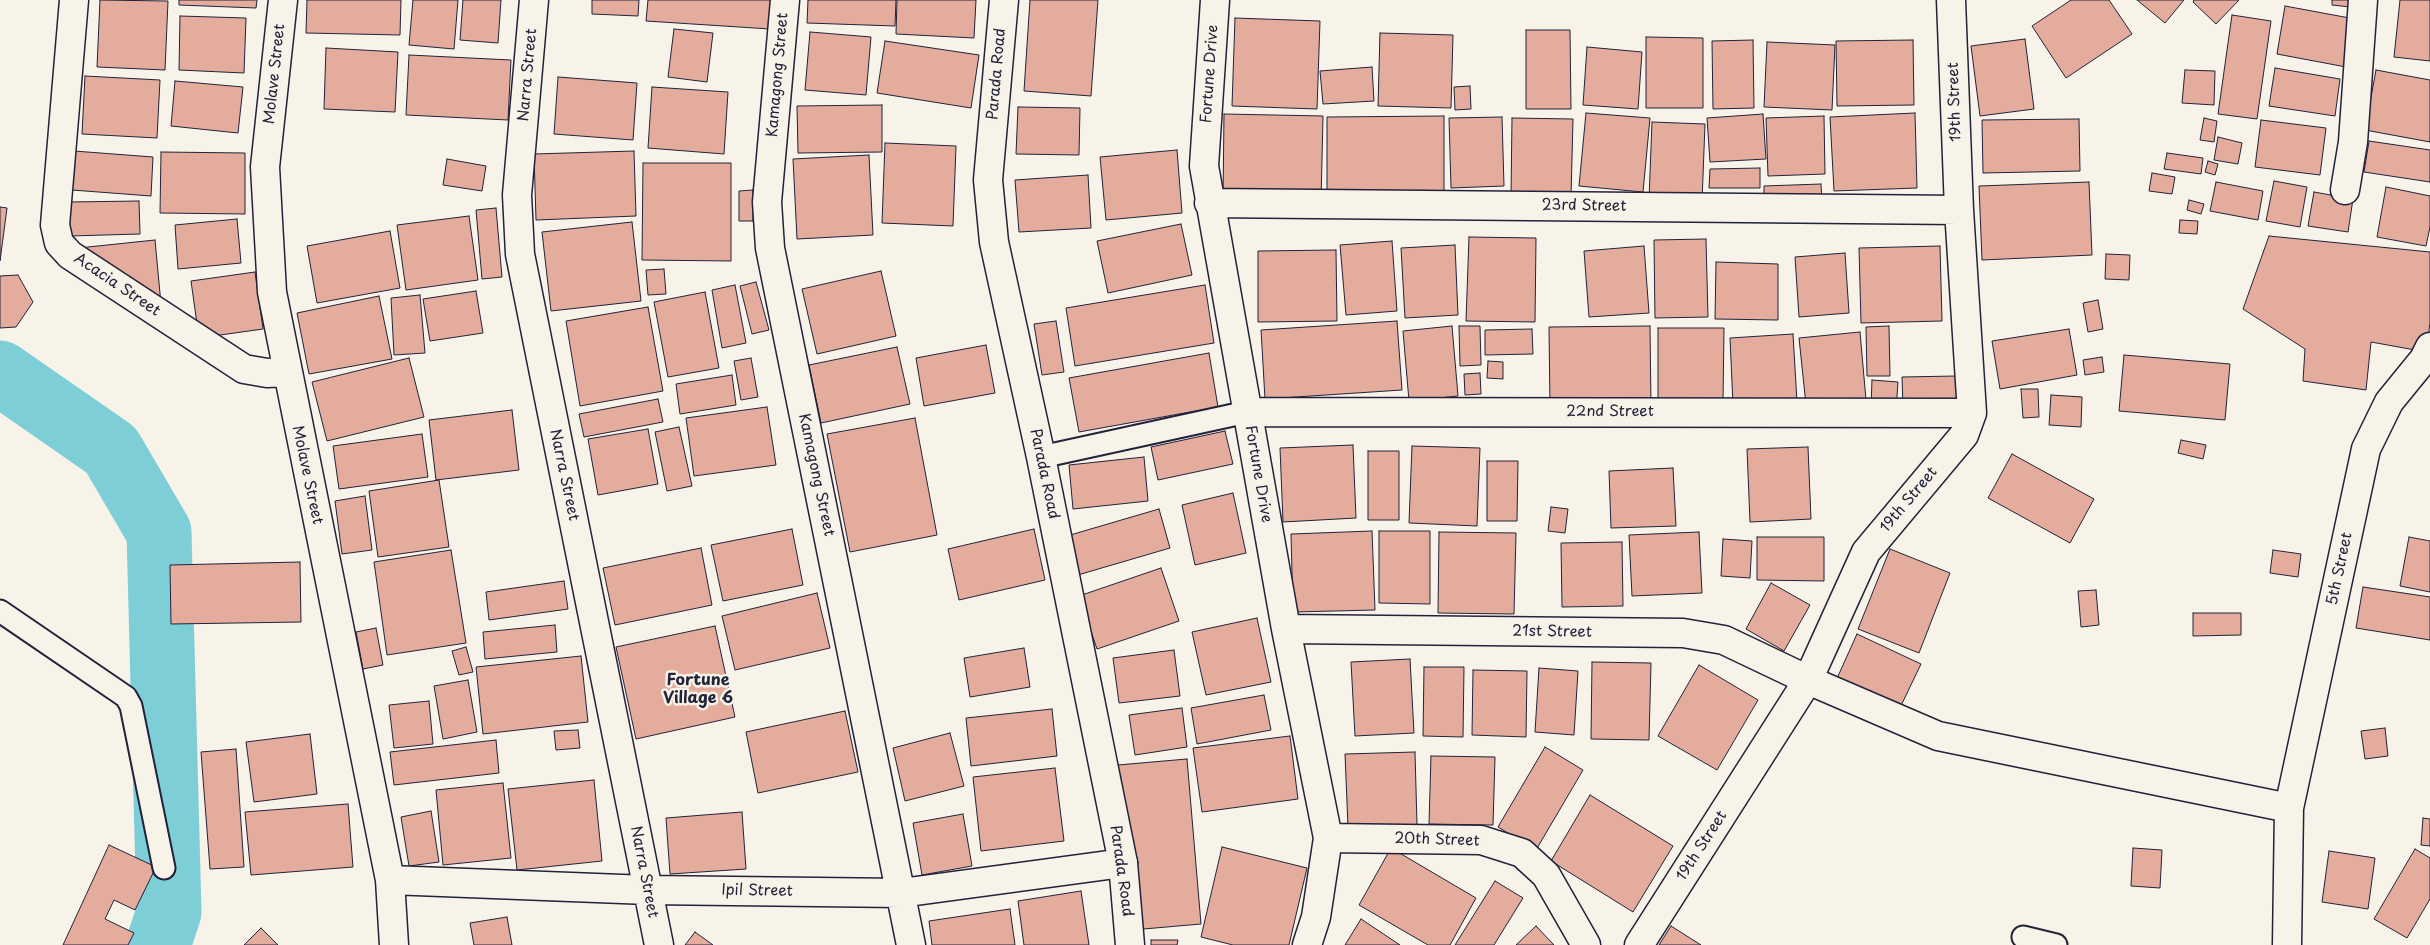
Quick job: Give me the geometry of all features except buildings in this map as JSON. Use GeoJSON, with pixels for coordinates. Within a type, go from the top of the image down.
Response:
{"type":"FeatureCollection","features":[{"type":"Feature","properties":{"kind":"street","name":"Acacia Street"},"geometry":{"type":"LineString","coordinates":[[74,0],[55,225],[59,243],[70,255],[244,369],[267,373],[286,372]]}},
{"type":"Feature","properties":{"kind":"street","name":"Molave Street"},"geometry":{"type":"LineString","coordinates":[[283,0],[265,167],[272,292],[286,372],[390,880],[394,945]]}},
{"type":"Feature","properties":{"kind":"street","name":"Narra Street"},"geometry":{"type":"LineString","coordinates":[[534,0],[517,195],[520,254],[659,945]]}},
{"type":"Feature","properties":{"kind":"street","name":"Kamagong Street"},"geometry":{"type":"LineString","coordinates":[[785,0],[767,202],[770,248],[911,945]]}},
{"type":"Feature","properties":{"kind":"street","name":"Parada Road"},"geometry":{"type":"LineString","coordinates":[[1004,0],[988,180],[994,242],[1041,457],[1123,863],[1130,945]]}},
{"type":"Feature","properties":{"kind":"street","name":"Fortune Drive"},"geometry":{"type":"LineString","coordinates":[[1214,0],[1204,166],[1286,629],[1328,838],[1316,917],[1307,945]]}},
{"type":"Feature","properties":{"kind":"street","name":"19th Street"},"geometry":{"type":"LineString","coordinates":[[1639,945],[1808,680],[1866,552],[1964,434],[1972,413],[1959,210],[1951,0]]}},
{"type":"Feature","properties":{"kind":"street"},"geometry":{"type":"LineString","coordinates":[[2345,190],[2353,142],[2363,0]]}},
{"type":"Feature","properties":{"kind":"street","name":"23rd Street"},"geometry":{"type":"LineString","coordinates":[[1209,202],[1959,210]]}},
{"type":"Feature","properties":{"kind":"street","name":"5th Street"},"geometry":{"type":"LineString","coordinates":[[2287,945],[2289,808],[2366,450],[2389,402],[2424,359],[2430,347]]}},
{"type":"Feature","properties":{"kind":"street","name":"22nd Street"},"geometry":{"type":"LineString","coordinates":[[1247,412],[1972,413]]}},
{"type":"Feature","properties":{"kind":"street","name":"21st Street"},"geometry":{"type":"LineString","coordinates":[[1286,629],[1683,633],[1724,640],[1808,680],[1938,736],[2289,808]]}},
{"type":"Feature","properties":{"kind":"street","name":"20th Street"},"geometry":{"type":"LineString","coordinates":[[1328,838],[1481,840],[1522,853],[1546,875],[1586,945]]}},
{"type":"Feature","properties":{"kind":"street","name":"Ipil Street"},"geometry":{"type":"LineString","coordinates":[[390,880],[648,890],[901,893],[1123,863]]}},
{"type":"Feature","properties":{"kind":"lane"},"geometry":{"type":"LineString","coordinates":[[1041,457],[1247,412]]}},
{"type":"Feature","properties":{"kind":"lane"},"geometry":{"type":"LineString","coordinates":[[0,611],[126,698],[131,706],[164,868]]}},
{"type":"Feature","properties":{"kind":"lane"},"geometry":{"type":"LineString","coordinates":[[2023,937],[2056,945]]}},
{"type":"Feature","properties":{"kind":"waterway"},"geometry":{"type":"LineString","coordinates":[[0,373],[111,450],[159,532],[169,912],[158,945]]}},
{"type":"Feature","properties":{"kind":"district","name":"Fortune Village 6"},"geometry":{"type":"Point","coordinates":[698,690]}}]}
